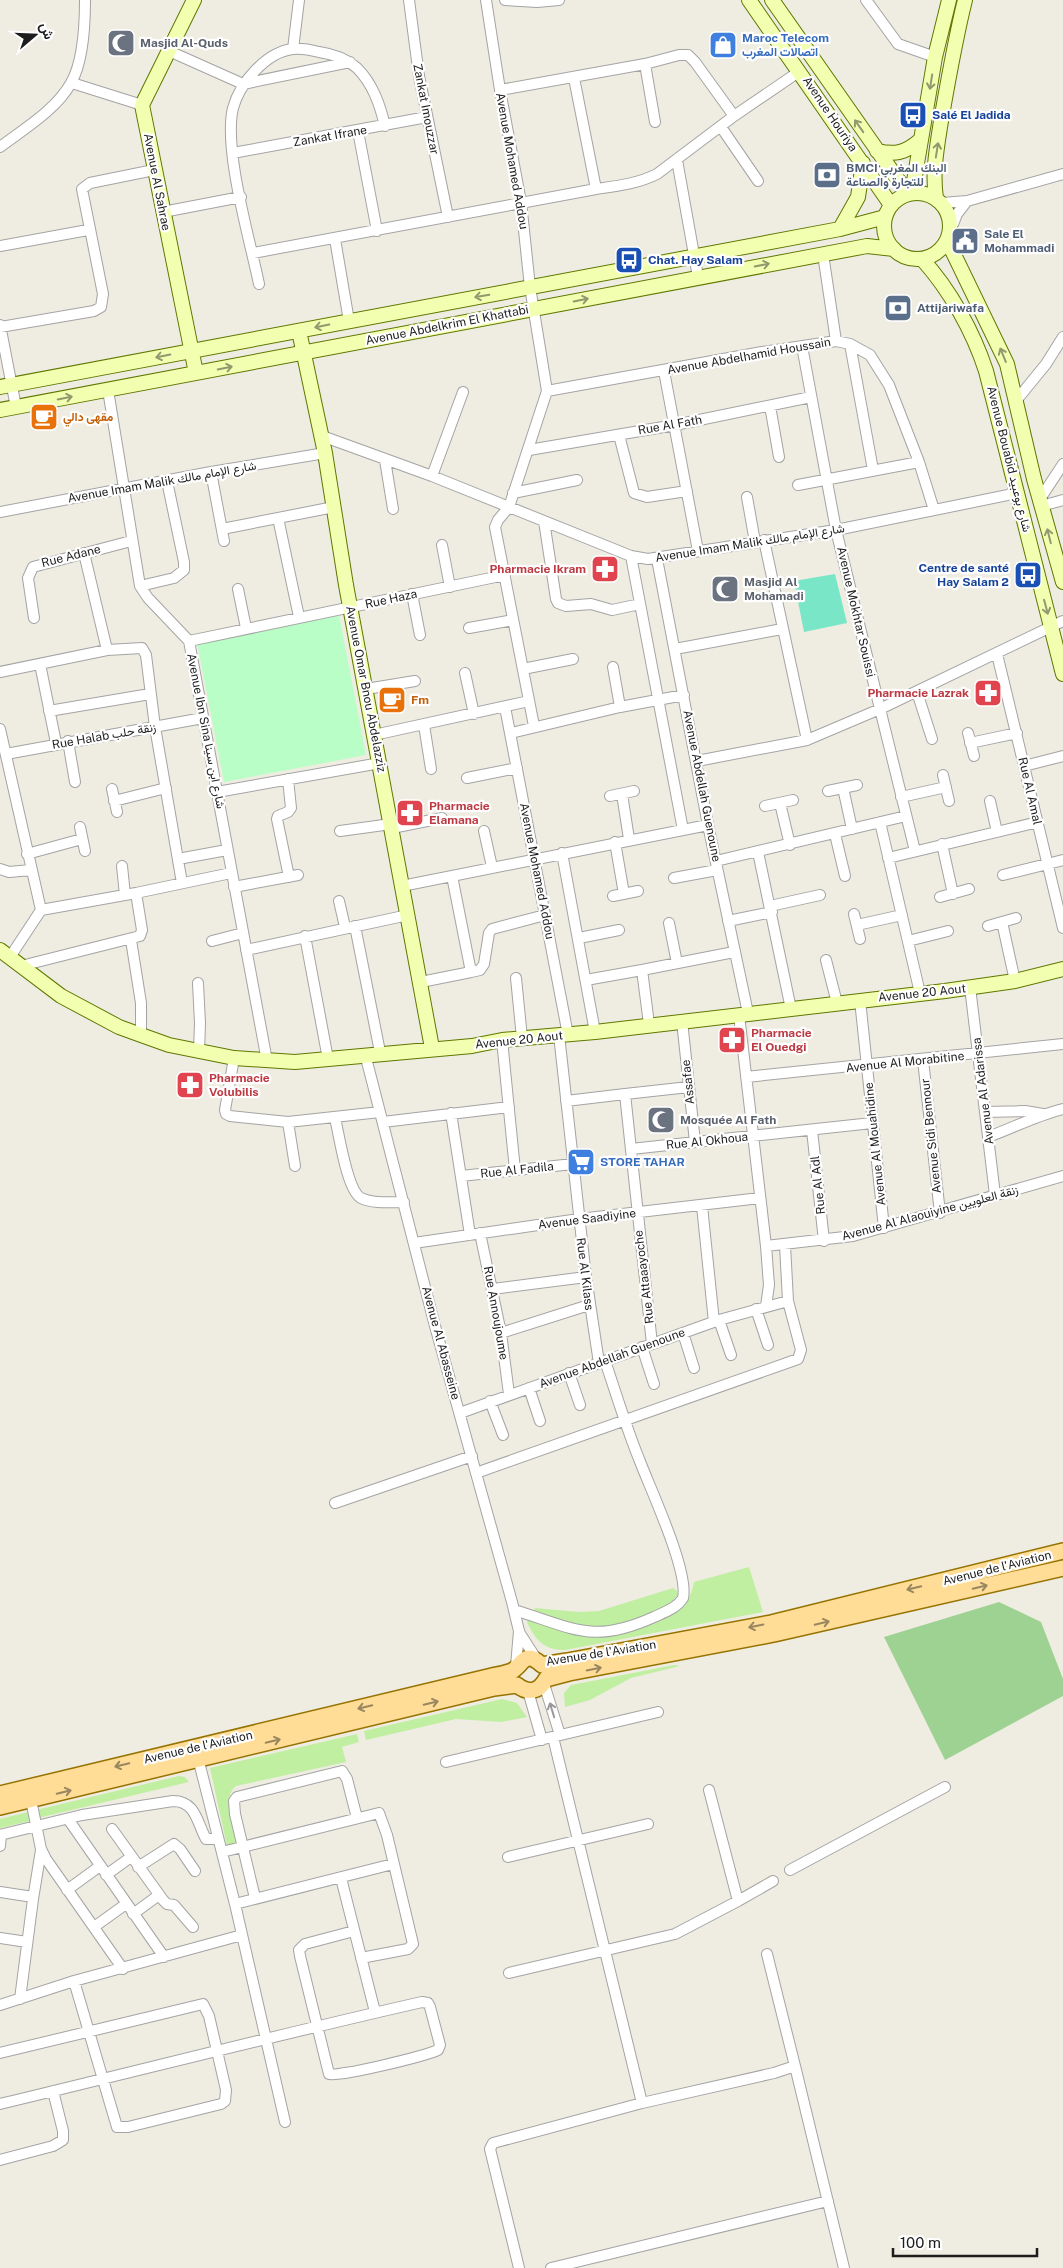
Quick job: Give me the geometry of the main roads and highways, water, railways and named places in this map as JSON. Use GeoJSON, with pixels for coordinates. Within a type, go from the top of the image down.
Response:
{"type":"FeatureCollection","features":[{"type":"Feature","properties":{"kind":"main road","name":"Avenue de l'Aviation"},"geometry":{"type":"LineString","coordinates":[[542,1672],[771,1623],[1063,1551]]}},
{"type":"Feature","properties":{"kind":"main road","name":"Avenue de l'Aviation"},"geometry":{"type":"LineString","coordinates":[[0,1794],[515,1668],[525,1659],[542,1672],[774,1634],[1063,1568]]}},
{"type":"Feature","properties":{"kind":"main road"},"geometry":{"type":"LineString","coordinates":[[515,1668],[514,1680],[523,1688]]}},
{"type":"Feature","properties":{"kind":"main road","name":"Avenue de l'Aviation"},"geometry":{"type":"LineString","coordinates":[[0,1807],[494,1688],[539,1689],[542,1672]]}},
{"type":"Feature","properties":{"kind":"place","name":"Masjid Al-Quds"},"geometry":{"type":"Point","coordinates":[121,43]}},
{"type":"Feature","properties":{"kind":"place","name":"Maroc Telecom اتصالات المغرب"},"geometry":{"type":"Point","coordinates":[723,45]}},
{"type":"Feature","properties":{"kind":"place","name":"Salé El Jadida"},"geometry":{"type":"Point","coordinates":[913,115]}},
{"type":"Feature","properties":{"kind":"place","name":"BMCI البنك المغربي للتجارة والصناعة"},"geometry":{"type":"Point","coordinates":[827,175]}},
{"type":"Feature","properties":{"kind":"place","name":"Sale El Mohammadi"},"geometry":{"type":"Point","coordinates":[965,241]}},
{"type":"Feature","properties":{"kind":"place","name":"Chat. Hay Salam"},"geometry":{"type":"Point","coordinates":[629,260]}},
{"type":"Feature","properties":{"kind":"place","name":"Attijariwafa"},"geometry":{"type":"Point","coordinates":[898,308]}},
{"type":"Feature","properties":{"kind":"place","name":"مقهى دالي"},"geometry":{"type":"Point","coordinates":[44,417]}},
{"type":"Feature","properties":{"kind":"place","name":"Pharmacie Ikram"},"geometry":{"type":"Point","coordinates":[605,569]}},
{"type":"Feature","properties":{"kind":"place","name":"Centre de santé Hay Salam 2"},"geometry":{"type":"Point","coordinates":[1028,575]}},
{"type":"Feature","properties":{"kind":"place","name":"Masjid Al Mohamadi"},"geometry":{"type":"Point","coordinates":[725,589]}},
{"type":"Feature","properties":{"kind":"place","name":"Pharmacie Lazrak"},"geometry":{"type":"Point","coordinates":[988,693]}},
{"type":"Feature","properties":{"kind":"place","name":"Fm"},"geometry":{"type":"Point","coordinates":[392,700]}},
{"type":"Feature","properties":{"kind":"place","name":"Pharmacie Elamana"},"geometry":{"type":"Point","coordinates":[410,813]}},
{"type":"Feature","properties":{"kind":"place","name":"Pharmacie El Ouedgi"},"geometry":{"type":"Point","coordinates":[732,1040]}},
{"type":"Feature","properties":{"kind":"place","name":"Pharmacie Volubilis"},"geometry":{"type":"Point","coordinates":[190,1085]}},
{"type":"Feature","properties":{"kind":"place","name":"Mosquée Al Fath"},"geometry":{"type":"Point","coordinates":[661,1120]}},
{"type":"Feature","properties":{"kind":"place","name":"STORE TAHAR"},"geometry":{"type":"Point","coordinates":[581,1162]}}]}
